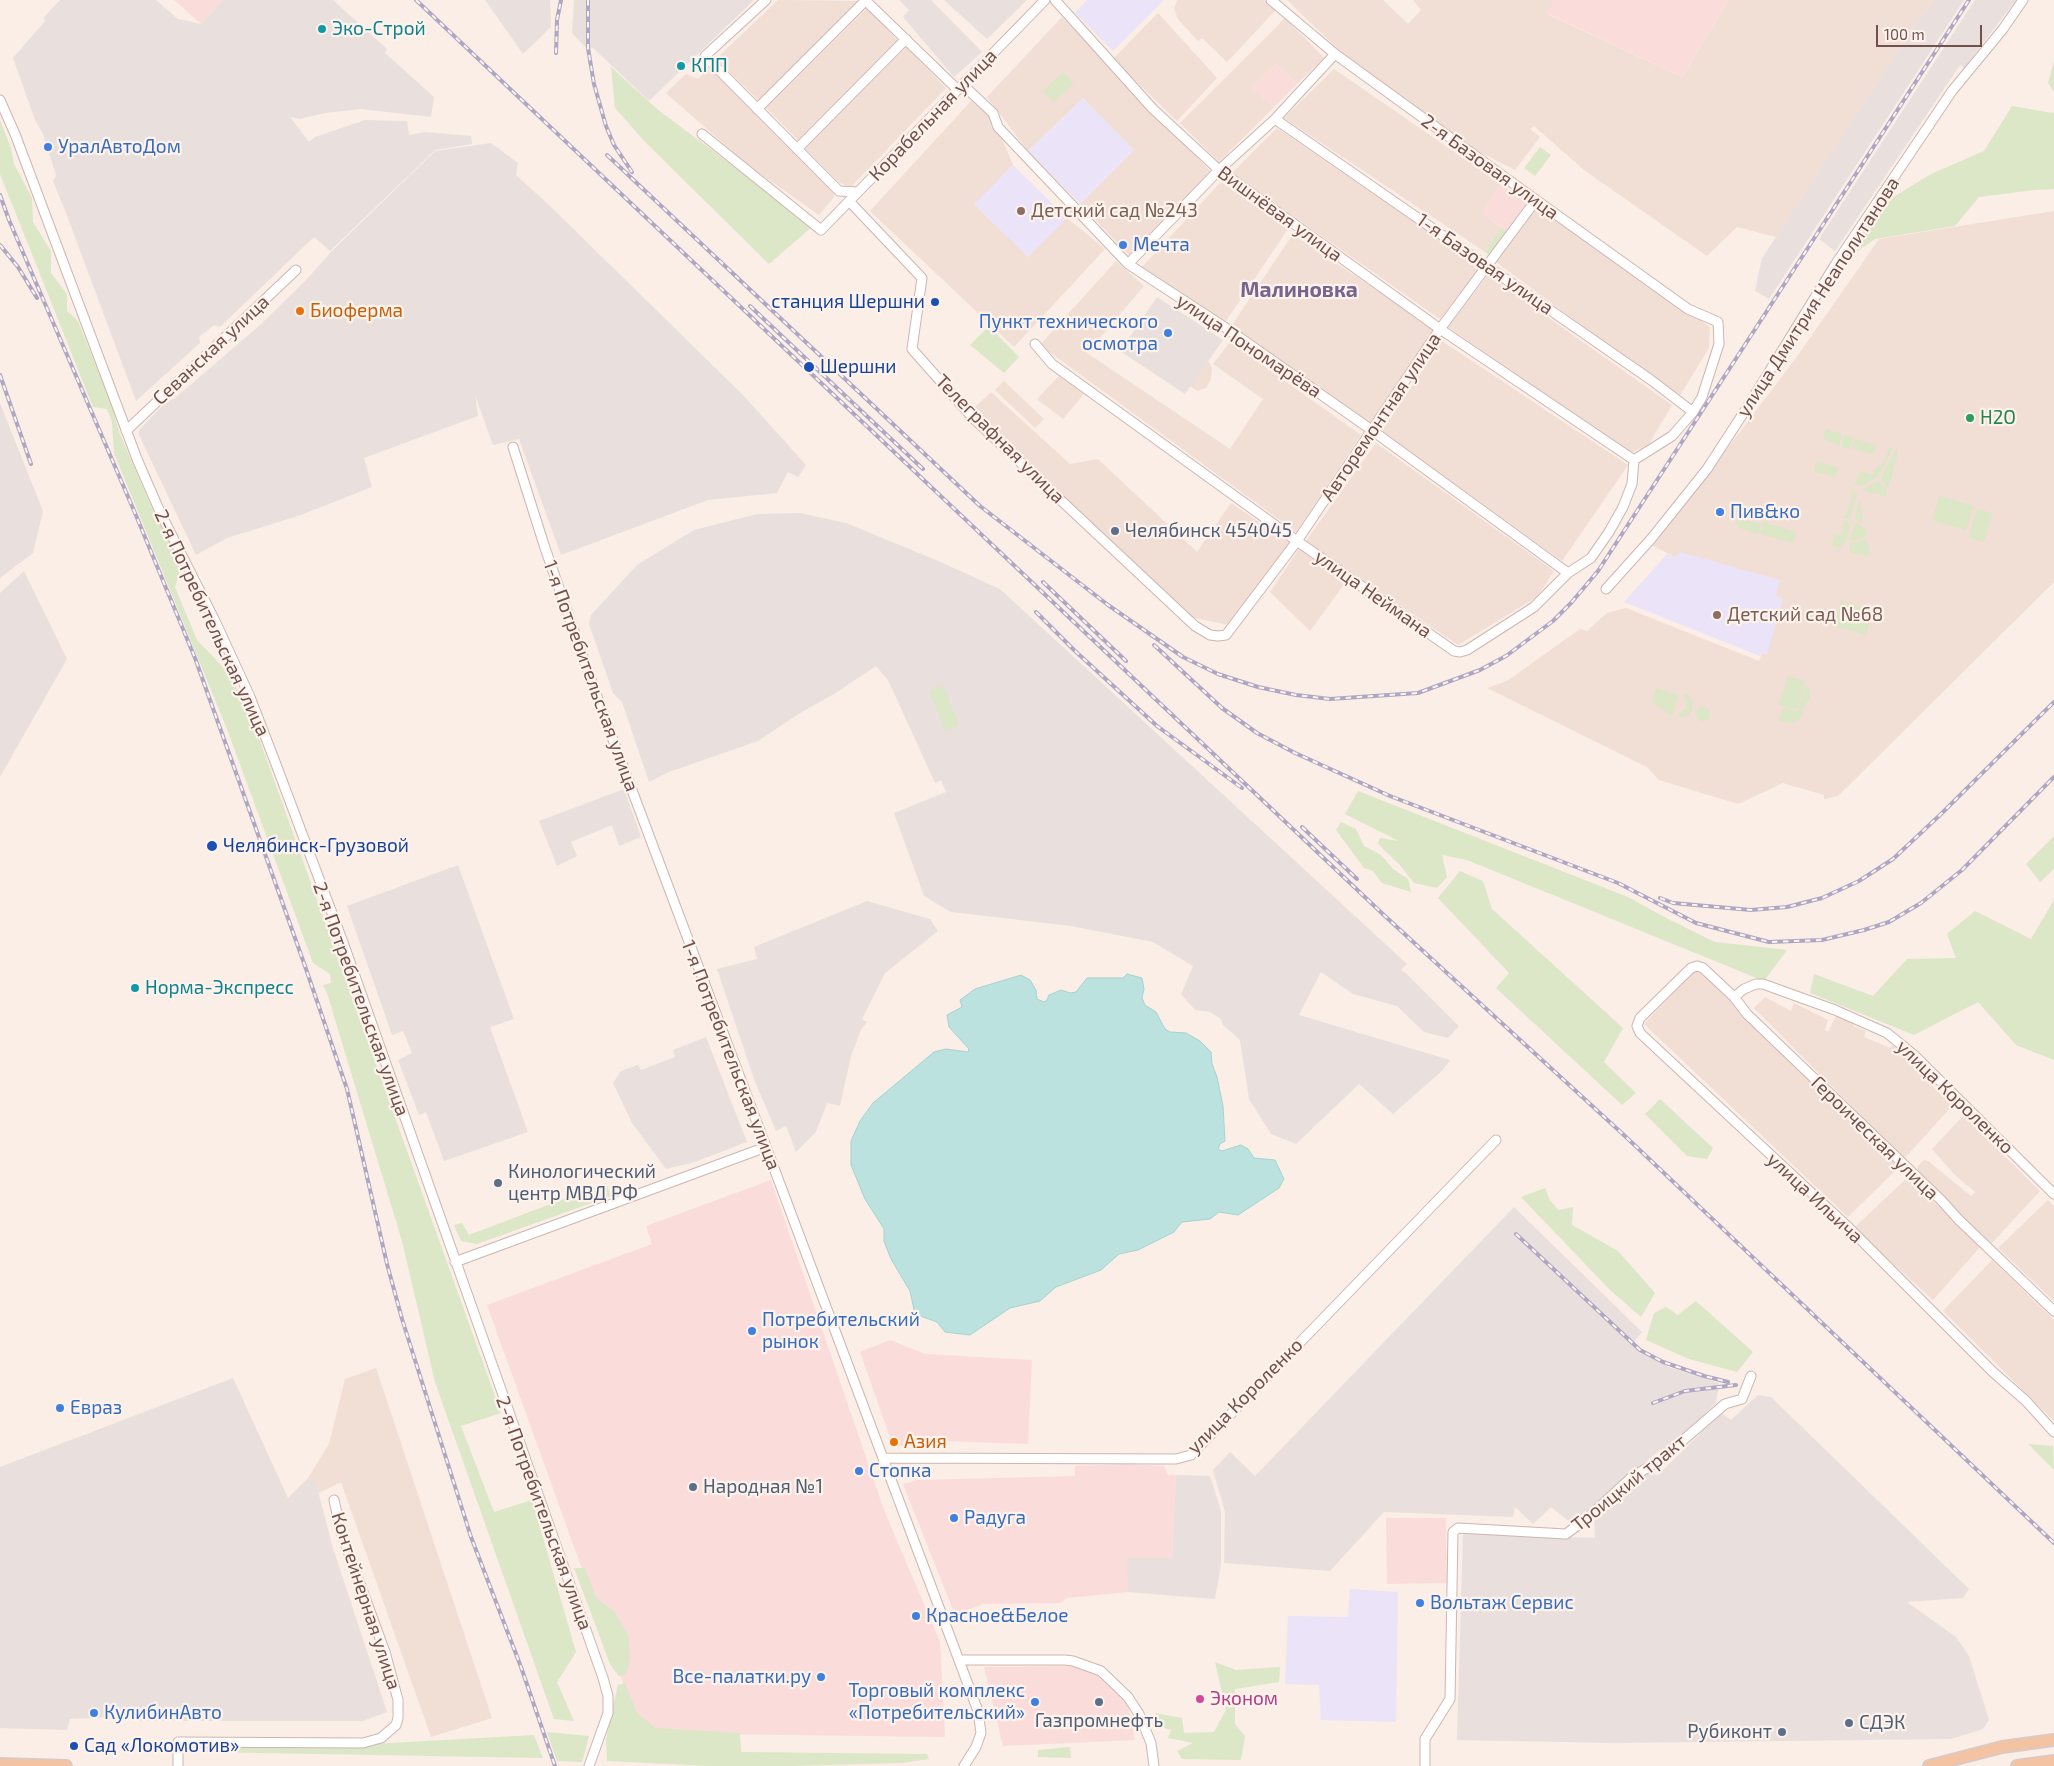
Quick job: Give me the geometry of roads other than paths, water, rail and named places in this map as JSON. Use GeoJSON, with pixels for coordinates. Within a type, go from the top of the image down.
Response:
{"type":"FeatureCollection","features":[{"type":"Feature","properties":{"kind":"main road"},"geometry":{"type":"LineString","coordinates":[[1929,1766],[2008,1746],[2054,1740]]}},
{"type":"Feature","properties":{"kind":"main road"},"geometry":{"type":"LineString","coordinates":[[2017,1766],[2054,1761]]}},
{"type":"Feature","properties":{"kind":"main road"},"geometry":{"type":"LineString","coordinates":[[0,1764],[66,1766]]}},
{"type":"Feature","properties":{"kind":"street"},"geometry":{"type":"LineString","coordinates":[[766,0],[705,56],[839,191],[858,192]]}},
{"type":"Feature","properties":{"kind":"street"},"geometry":{"type":"LineString","coordinates":[[757,109],[865,0]]}},
{"type":"Feature","properties":{"kind":"street","name":"улица Пономарёва"},"geometry":{"type":"LineString","coordinates":[[865,0],[906,39],[993,113],[998,127],[1128,264],[1226,328],[1373,431],[1568,573]]}},
{"type":"Feature","properties":{"kind":"street","name":"Корабельная улица"},"geometry":{"type":"LineString","coordinates":[[702,134],[820,230],[1045,0]]}},
{"type":"Feature","properties":{"kind":"street","name":"Вишнёвая улица"},"geometry":{"type":"LineString","coordinates":[[1055,0],[1153,109],[1219,170],[1440,329],[1634,460]]}},
{"type":"Feature","properties":{"kind":"street","name":"2-я Базовая улица"},"geometry":{"type":"LineString","coordinates":[[1271,0],[1335,54],[1536,200],[1688,308],[1718,322],[1719,344],[1702,397],[1693,412]]}},
{"type":"Feature","properties":{"kind":"street","name":"улица Дмитрия Неаполитанова"},"geometry":{"type":"LineString","coordinates":[[1606,589],[1651,538],[1707,469],[1835,265],[1941,107],[2003,29],[2023,0]]}},
{"type":"Feature","properties":{"kind":"street"},"geometry":{"type":"LineString","coordinates":[[797,148],[906,39]]}},
{"type":"Feature","properties":{"kind":"street"},"geometry":{"type":"LineString","coordinates":[[1128,264],[1219,170],[1276,119],[1335,54]]}},
{"type":"Feature","properties":{"kind":"street","name":"2-я Потребительская улица"},"geometry":{"type":"LineString","coordinates":[[0,100],[16,134],[126,431],[160,512],[216,623],[250,697],[340,936],[604,1678],[608,1696],[608,1713],[589,1766]]}},
{"type":"Feature","properties":{"kind":"street","name":"1-я Базовая улица"},"geometry":{"type":"LineString","coordinates":[[1276,119],[1651,380],[1693,412]]}},
{"type":"Feature","properties":{"kind":"street","name":"Авторемонтная улица"},"geometry":{"type":"LineString","coordinates":[[1226,635],[1297,541],[1440,329],[1536,200]]}},
{"type":"Feature","properties":{"kind":"street","name":"Телеграфная улица"},"geometry":{"type":"LineString","coordinates":[[849,201],[922,278],[912,349],[917,355],[973,418],[1195,626],[1210,636],[1226,635]]}},
{"type":"Feature","properties":{"kind":"street","name":"Севанская улица"},"geometry":{"type":"LineString","coordinates":[[126,431],[296,270]]}},
{"type":"Feature","properties":{"kind":"street","name":"улица Неймана"},"geometry":{"type":"LineString","coordinates":[[1035,344],[1052,364],[1297,541],[1454,651],[1467,650],[1534,607],[1568,573]]}},
{"type":"Feature","properties":{"kind":"street"},"geometry":{"type":"LineString","coordinates":[[1568,573],[1591,558],[1609,532],[1623,507],[1632,484],[1634,460],[1672,436],[1693,412]]}},
{"type":"Feature","properties":{"kind":"street","name":"1-я Потребительская улица"},"geometry":{"type":"LineString","coordinates":[[513,447],[545,548],[600,705],[978,1711],[981,1732],[976,1747],[964,1766]]}},
{"type":"Feature","properties":{"kind":"street","name":"Героическая улица"},"geometry":{"type":"LineString","coordinates":[[1696,966],[1703,968],[1734,997],[1747,1014],[2054,1311]]}},
{"type":"Feature","properties":{"kind":"street","name":"улица Ильича"},"geometry":{"type":"LineString","coordinates":[[1696,966],[1691,968],[1640,1018],[1637,1026],[1640,1033],[1846,1225],[1993,1372],[2026,1400],[2054,1432]]}},
{"type":"Feature","properties":{"kind":"street","name":"улица Короленко"},"geometry":{"type":"LineString","coordinates":[[1734,997],[1744,989],[1756,984],[1763,984],[1835,1010],[1887,1033],[1914,1055],[2054,1194]]}},
{"type":"Feature","properties":{"kind":"street","name":"улица Короленко"},"geometry":{"type":"LineString","coordinates":[[882,1458],[1176,1458],[1191,1455],[1496,1140]]}},
{"type":"Feature","properties":{"kind":"street"},"geometry":{"type":"LineString","coordinates":[[455,1262],[766,1147]]}},
{"type":"Feature","properties":{"kind":"street","name":"Троицкий тракт"},"geometry":{"type":"LineString","coordinates":[[1425,1766],[1425,1739],[1450,1699],[1453,1532],[1458,1528],[1566,1534],[1586,1519],[1632,1477],[1659,1461],[1725,1404],[1742,1399],[1750,1376]]}},
{"type":"Feature","properties":{"kind":"street","name":"Контейнерная улица"},"geometry":{"type":"LineString","coordinates":[[178,1766],[178,1742],[362,1743],[381,1738],[396,1725],[398,1700],[390,1671],[341,1532],[334,1500]]}},
{"type":"Feature","properties":{"kind":"street"},"geometry":{"type":"LineString","coordinates":[[960,1660],[1065,1660],[1101,1671],[1128,1697],[1139,1714],[1151,1743],[1154,1766]]}},
{"type":"Feature","properties":{"kind":"water"},"geometry":{"type":"Polygon","coordinates":[[[1127,974],[1142,978],[1144,989],[1142,998],[1145,1005],[1156,1012],[1165,1029],[1170,1032],[1186,1033],[1200,1041],[1211,1052],[1212,1064],[1217,1077],[1223,1106],[1225,1141],[1220,1144],[1218,1149],[1222,1151],[1241,1145],[1248,1149],[1254,1158],[1275,1160],[1284,1179],[1279,1188],[1238,1215],[1219,1212],[1210,1219],[1182,1222],[1174,1232],[1138,1250],[1119,1254],[1101,1270],[1056,1287],[1040,1301],[1010,1308],[970,1335],[945,1332],[937,1322],[915,1314],[910,1291],[891,1259],[884,1241],[884,1229],[865,1199],[851,1165],[851,1141],[860,1121],[873,1103],[934,1052],[946,1049],[968,1052],[969,1049],[949,1027],[947,1015],[962,1007],[960,1000],[975,989],[1021,975],[1030,980],[1036,990],[1037,999],[1044,1002],[1049,995],[1061,990],[1070,993],[1076,992],[1087,978],[1123,978],[1127,974]]]}},
{"type":"Feature","properties":{"kind":"railway"},"geometry":{"type":"LineString","coordinates":[[416,0],[1386,917],[1626,1137],[2054,1543]]}},
{"type":"Feature","properties":{"kind":"railway"},"geometry":{"type":"LineString","coordinates":[[556,53],[557,20],[561,0]]}},
{"type":"Feature","properties":{"kind":"railway"},"geometry":{"type":"LineString","coordinates":[[588,0],[588,48],[594,84],[606,126],[614,145],[632,172]]}},
{"type":"Feature","properties":{"kind":"railway"},"geometry":{"type":"LineString","coordinates":[[607,155],[980,506],[1108,605],[1183,657],[1218,674],[1258,687],[1296,695],[1330,699],[1418,693],[1480,670],[1506,656],[1553,621],[1598,571],[1969,0]]}},
{"type":"Feature","properties":{"kind":"railway"},"geometry":{"type":"LineString","coordinates":[[0,195],[195,658],[305,966],[347,1089],[387,1264],[402,1319],[471,1537],[521,1667],[555,1766]]}},
{"type":"Feature","properties":{"kind":"railway"},"geometry":{"type":"LineString","coordinates":[[0,245],[18,267],[37,298]]}},
{"type":"Feature","properties":{"kind":"railway"},"geometry":{"type":"LineString","coordinates":[[750,306],[923,469]]}},
{"type":"Feature","properties":{"kind":"railway"},"geometry":{"type":"LineString","coordinates":[[0,375],[31,464]]}},
{"type":"Feature","properties":{"kind":"railway"},"geometry":{"type":"LineString","coordinates":[[1043,582],[1126,661]]}},
{"type":"Feature","properties":{"kind":"railway"},"geometry":{"type":"LineString","coordinates":[[1036,612],[1074,650],[1157,726],[1242,788]]}},
{"type":"Feature","properties":{"kind":"railway"},"geometry":{"type":"LineString","coordinates":[[1154,645],[1222,708],[1257,733],[1295,753],[1390,796],[1618,883],[1696,923],[1769,942],[1822,940],[1889,922],[1921,903],[1962,870],[2054,777]]}},
{"type":"Feature","properties":{"kind":"railway"},"geometry":{"type":"LineString","coordinates":[[1660,898],[1673,903],[1751,910],[1787,907],[1822,898],[1859,881],[1893,859],[2054,702]]}},
{"type":"Feature","properties":{"kind":"railway"},"geometry":{"type":"LineString","coordinates":[[1302,827],[1357,879]]}},
{"type":"Feature","properties":{"kind":"railway"},"geometry":{"type":"LineString","coordinates":[[1516,1234],[1640,1350],[1663,1362],[1728,1382]]}},
{"type":"Feature","properties":{"kind":"railway"},"geometry":{"type":"LineString","coordinates":[[1653,1403],[1685,1391],[1736,1385]]}},
{"type":"Feature","properties":{"kind":"place","name":"Эко-Строй"},"geometry":{"type":"Point","coordinates":[322,29]}},
{"type":"Feature","properties":{"kind":"place","name":"КПП"},"geometry":{"type":"Point","coordinates":[681,66]}},
{"type":"Feature","properties":{"kind":"place","name":"УралАвтоДом"},"geometry":{"type":"Point","coordinates":[48,147]}},
{"type":"Feature","properties":{"kind":"place","name":"Детский сад №243"},"geometry":{"type":"Point","coordinates":[1021,211]}},
{"type":"Feature","properties":{"kind":"place","name":"Мечта"},"geometry":{"type":"Point","coordinates":[1123,245]}},
{"type":"Feature","properties":{"kind":"place","name":"станция Шершни"},"geometry":{"type":"Point","coordinates":[935,302]}},
{"type":"Feature","properties":{"kind":"place","name":"Биоферма"},"geometry":{"type":"Point","coordinates":[300,311]}},
{"type":"Feature","properties":{"kind":"place","name":"Пункт технического осмотра"},"geometry":{"type":"Point","coordinates":[1168,333]}},
{"type":"Feature","properties":{"kind":"place","name":"Шершни"},"geometry":{"type":"Point","coordinates":[809,367]}},
{"type":"Feature","properties":{"kind":"place","name":"H2O"},"geometry":{"type":"Point","coordinates":[1970,418]}},
{"type":"Feature","properties":{"kind":"place","name":"Пив&ко"},"geometry":{"type":"Point","coordinates":[1720,512]}},
{"type":"Feature","properties":{"kind":"place","name":"Челябинск 454045"},"geometry":{"type":"Point","coordinates":[1115,531]}},
{"type":"Feature","properties":{"kind":"place","name":"Детский сад №68"},"geometry":{"type":"Point","coordinates":[1717,615]}},
{"type":"Feature","properties":{"kind":"place","name":"Челябинск-Грузовой"},"geometry":{"type":"Point","coordinates":[212,846]}},
{"type":"Feature","properties":{"kind":"place","name":"Норма-Экспресс"},"geometry":{"type":"Point","coordinates":[135,988]}},
{"type":"Feature","properties":{"kind":"place","name":"Кинологический центр МВД РФ"},"geometry":{"type":"Point","coordinates":[498,1183]}},
{"type":"Feature","properties":{"kind":"place","name":"Потребительский рынок"},"geometry":{"type":"Point","coordinates":[752,1331]}},
{"type":"Feature","properties":{"kind":"place","name":"Евраз"},"geometry":{"type":"Point","coordinates":[60,1408]}},
{"type":"Feature","properties":{"kind":"place","name":"Азия"},"geometry":{"type":"Point","coordinates":[894,1442]}},
{"type":"Feature","properties":{"kind":"place","name":"Стопка"},"geometry":{"type":"Point","coordinates":[859,1471]}},
{"type":"Feature","properties":{"kind":"place","name":"Народная №1"},"geometry":{"type":"Point","coordinates":[693,1487]}},
{"type":"Feature","properties":{"kind":"place","name":"Радуга"},"geometry":{"type":"Point","coordinates":[954,1518]}},
{"type":"Feature","properties":{"kind":"place","name":"Вольтаж Сервис"},"geometry":{"type":"Point","coordinates":[1420,1603]}},
{"type":"Feature","properties":{"kind":"place","name":"Красное&Белое"},"geometry":{"type":"Point","coordinates":[916,1616]}},
{"type":"Feature","properties":{"kind":"place","name":"Все-палатки.ру"},"geometry":{"type":"Point","coordinates":[821,1677]}},
{"type":"Feature","properties":{"kind":"place","name":"Эконом"},"geometry":{"type":"Point","coordinates":[1200,1699]}},
{"type":"Feature","properties":{"kind":"place","name":"Торговый комплекс «Потребительский»"},"geometry":{"type":"Point","coordinates":[1035,1702]}},
{"type":"Feature","properties":{"kind":"place","name":"Газпромнефть"},"geometry":{"type":"Point","coordinates":[1099,1702]}},
{"type":"Feature","properties":{"kind":"place","name":"КулибинАвто"},"geometry":{"type":"Point","coordinates":[94,1713]}},
{"type":"Feature","properties":{"kind":"place","name":"СДЭК"},"geometry":{"type":"Point","coordinates":[1849,1723]}},
{"type":"Feature","properties":{"kind":"place","name":"Рубиконт"},"geometry":{"type":"Point","coordinates":[1782,1732]}},
{"type":"Feature","properties":{"kind":"place","name":"Сад «Локомотив»"},"geometry":{"type":"Point","coordinates":[74,1746]}},
{"type":"Feature","properties":{"kind":"district","name":"Малиновка"},"geometry":{"type":"Point","coordinates":[1299,290]}}]}
